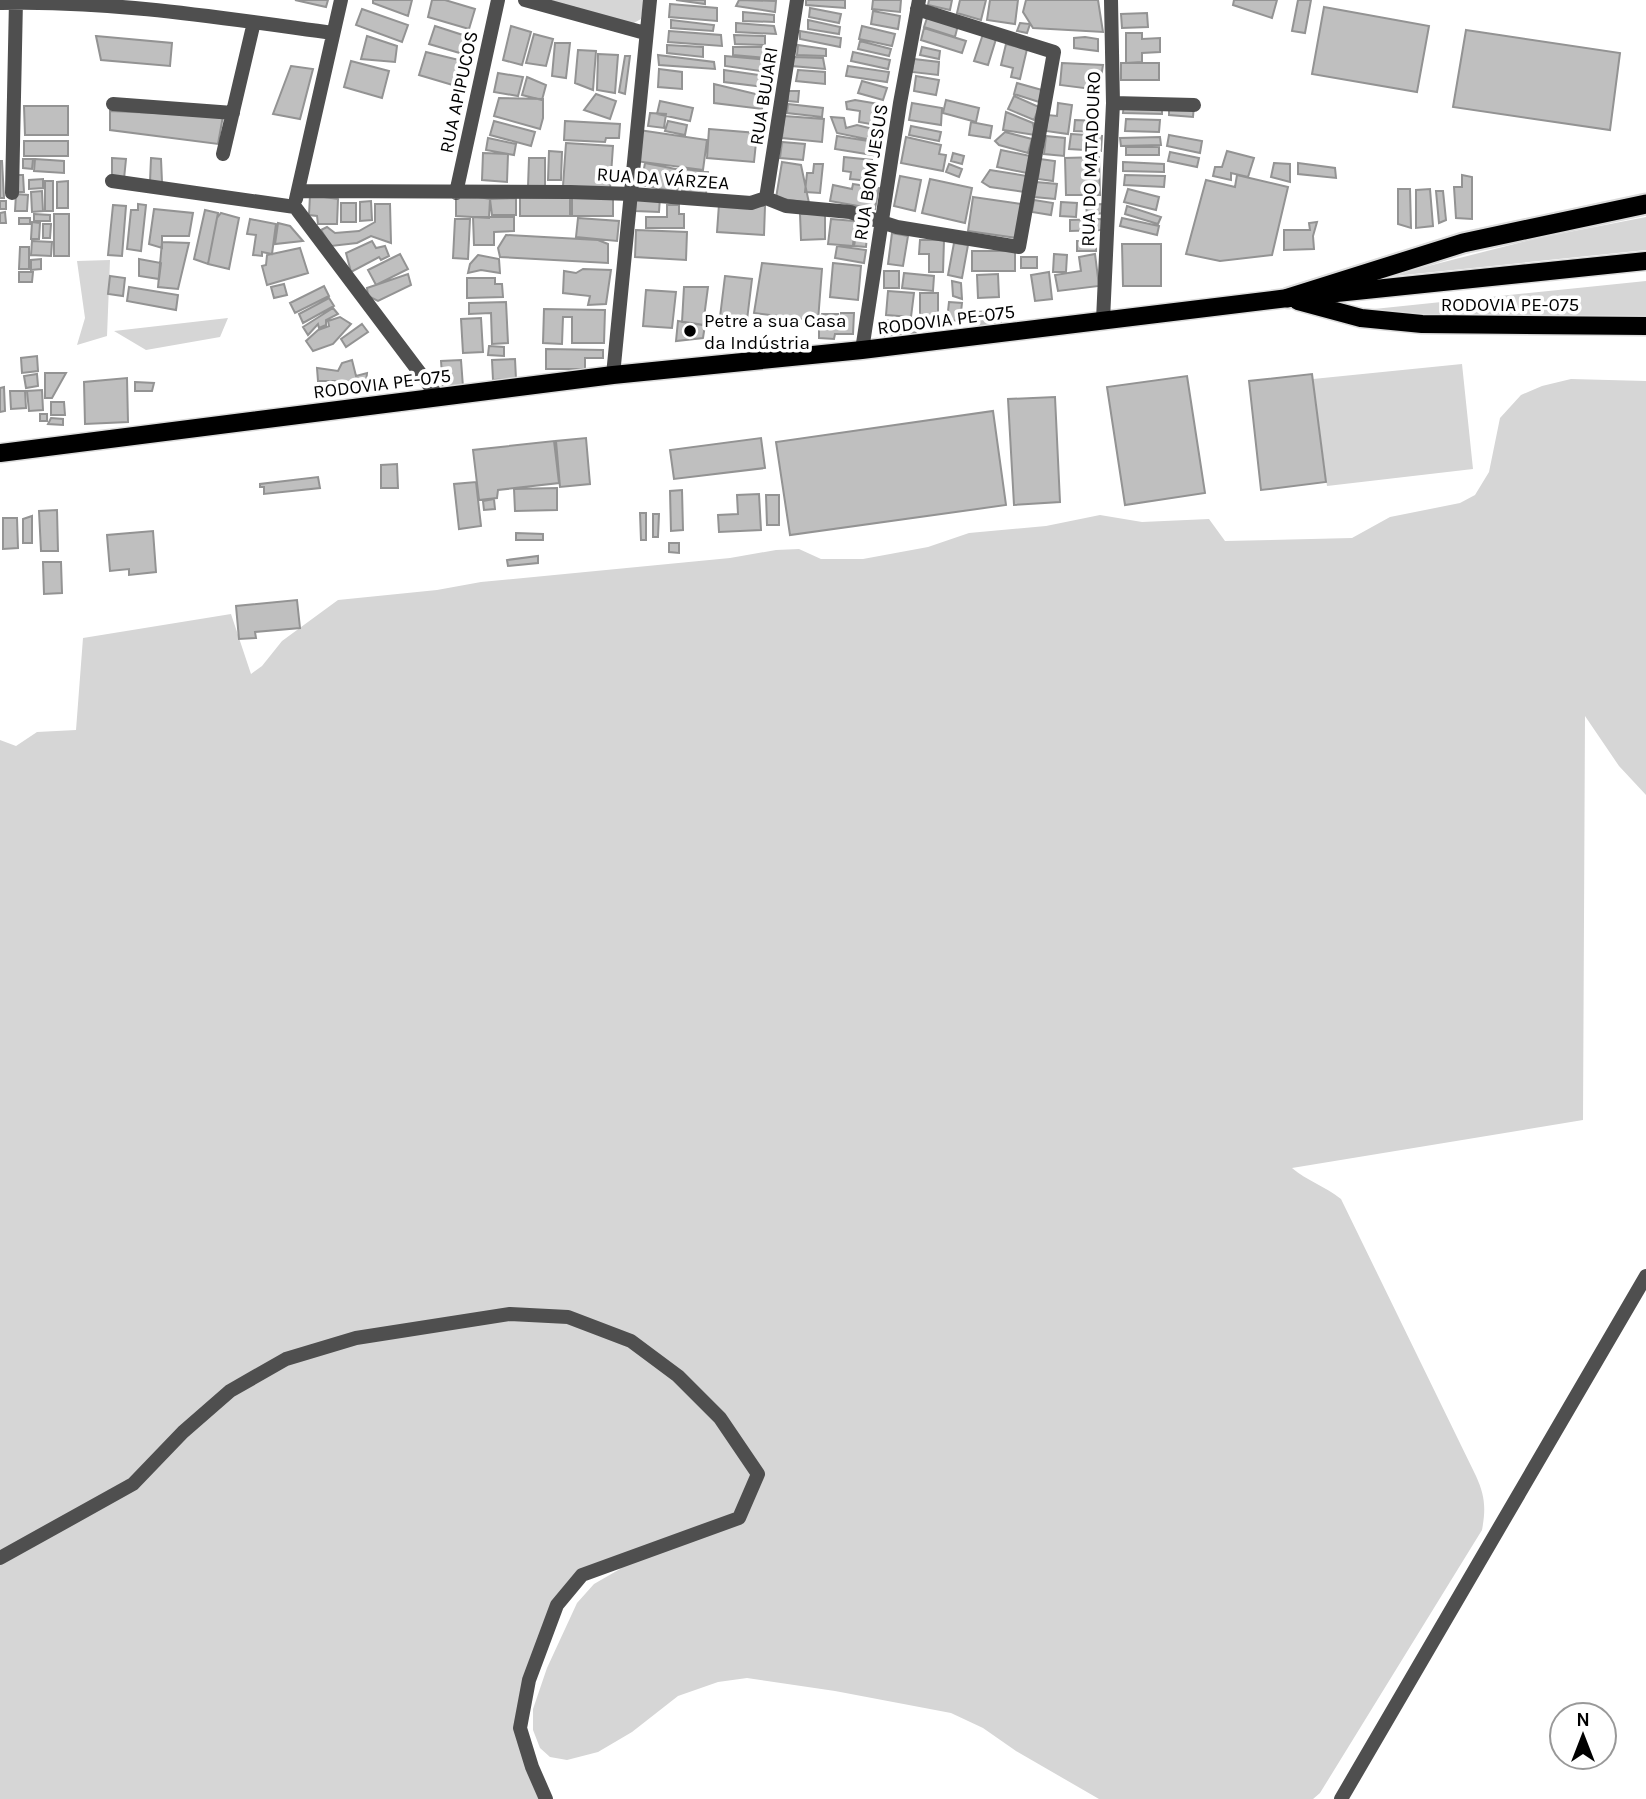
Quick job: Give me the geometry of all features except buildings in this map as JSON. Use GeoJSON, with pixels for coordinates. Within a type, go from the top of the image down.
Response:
{"type":"FeatureCollection","features":[{"type":"Feature","properties":{"kind":"highway"},"geometry":{"type":"LineString","coordinates":[[1288,298],[1463,243],[1646,204]]}},
{"type":"Feature","properties":{"kind":"main road"},"geometry":{"type":"LineString","coordinates":[[1288,298],[1646,261]]}},
{"type":"Feature","properties":{"kind":"main road","name":"RODOVIA PE-075"},"geometry":{"type":"LineString","coordinates":[[0,453],[613,375],[862,351],[1288,298],[1361,318],[1422,324],[1646,326]]}},
{"type":"Feature","properties":{"kind":"street"},"geometry":{"type":"LineString","coordinates":[[295,207],[341,0]]}},
{"type":"Feature","properties":{"kind":"street","name":"RUA APIPUCOS"},"geometry":{"type":"LineString","coordinates":[[456,193],[498,0]]}},
{"type":"Feature","properties":{"kind":"street"},"geometry":{"type":"LineString","coordinates":[[525,0],[645,33]]}},
{"type":"Feature","properties":{"kind":"street"},"geometry":{"type":"LineString","coordinates":[[613,375],[650,0]]}},
{"type":"Feature","properties":{"kind":"street","name":"RUA BUJARI"},"geometry":{"type":"LineString","coordinates":[[766,198],[797,0]]}},
{"type":"Feature","properties":{"kind":"street","name":"RUA DO MATADOURO"},"geometry":{"type":"LineString","coordinates":[[1102,320],[1113,103],[1111,0]]}},
{"type":"Feature","properties":{"kind":"street"},"geometry":{"type":"LineString","coordinates":[[0,3],[16,1],[193,7],[254,22],[333,33]]}},
{"type":"Feature","properties":{"kind":"street"},"geometry":{"type":"LineString","coordinates":[[12,193],[6,139],[16,1]]}},
{"type":"Feature","properties":{"kind":"street","name":"RUA DA VÁRZEA"},"geometry":{"type":"LineString","coordinates":[[298,191],[632,194],[751,203],[766,198],[786,206],[850,212],[882,220],[897,227],[1019,247],[1054,52],[918,4]]}},
{"type":"Feature","properties":{"kind":"street","name":"RUA BOM JESUS"},"geometry":{"type":"LineString","coordinates":[[862,351],[918,4]]}},
{"type":"Feature","properties":{"kind":"street"},"geometry":{"type":"LineString","coordinates":[[223,154],[254,22]]}},
{"type":"Feature","properties":{"kind":"street"},"geometry":{"type":"LineString","coordinates":[[1113,103],[1194,104]]}},
{"type":"Feature","properties":{"kind":"street"},"geometry":{"type":"LineString","coordinates":[[113,104],[233,113]]}},
{"type":"Feature","properties":{"kind":"street"},"geometry":{"type":"LineString","coordinates":[[112,181],[295,207],[438,397]]}},
{"type":"Feature","properties":{"kind":"street"},"geometry":{"type":"LineString","coordinates":[[1341,1799],[1646,1276]]}},
{"type":"Feature","properties":{"kind":"street"},"geometry":{"type":"LineString","coordinates":[[0,1558],[133,1484],[183,1432],[230,1391],[286,1359],[356,1338],[510,1314],[568,1317],[631,1341],[678,1376],[720,1418],[758,1474],[740,1518],[582,1575],[557,1605],[529,1680],[520,1728],[532,1767],[547,1799]]}},
{"type":"Feature","properties":{"kind":"shaded area"},"geometry":{"type":"Polygon","coordinates":[[[549,0],[644,0],[641,19],[632,24],[549,0]]]}},
{"type":"Feature","properties":{"kind":"shaded area"},"geometry":{"type":"Polygon","coordinates":[[[1646,217],[1646,250],[1385,277],[1538,238],[1646,217]]]}},
{"type":"Feature","properties":{"kind":"shaded area"},"geometry":{"type":"Polygon","coordinates":[[[110,260],[107,336],[77,345],[85,318],[77,261],[110,260]]]}},
{"type":"Feature","properties":{"kind":"shaded area"},"geometry":{"type":"Polygon","coordinates":[[[1646,281],[1646,316],[1415,314],[1374,309],[1646,281]]]}},
{"type":"Feature","properties":{"kind":"shaded area"},"geometry":{"type":"Polygon","coordinates":[[[228,318],[220,337],[146,350],[114,331],[228,318]]]}},
{"type":"Feature","properties":{"kind":"shaded area"},"geometry":{"type":"Polygon","coordinates":[[[1462,364],[1473,469],[1327,486],[1313,379],[1462,364]]]}},
{"type":"Feature","properties":{"kind":"shaded area"},"geometry":{"type":"Polygon","coordinates":[[[1571,379],[1646,381],[1646,795],[1619,766],[1585,716],[1583,1120],[1292,1168],[1341,1199],[1476,1476],[1484,1509],[1482,1530],[1320,1793],[1313,1799],[1099,1799],[1016,1751],[983,1728],[951,1713],[747,1678],[718,1682],[678,1696],[632,1732],[598,1752],[567,1760],[550,1757],[540,1748],[533,1730],[533,1709],[547,1668],[577,1603],[594,1584],[620,1569],[626,1559],[582,1575],[557,1605],[520,1728],[546,1799],[0,1799],[0,740],[16,746],[37,732],[76,730],[83,638],[231,614],[251,674],[262,666],[282,641],[338,600],[437,590],[481,582],[730,558],[776,550],[799,549],[821,559],[863,559],[928,547],[969,533],[1046,526],[1100,515],[1142,522],[1209,519],[1225,541],[1352,538],[1390,517],[1460,503],[1475,495],[1489,472],[1500,418],[1521,395],[1542,386],[1571,379]]]}},
{"type":"Feature","properties":{"kind":"place","name":"Petre a sua Casa da Indústria"},"geometry":{"type":"Point","coordinates":[690,331]}}]}
